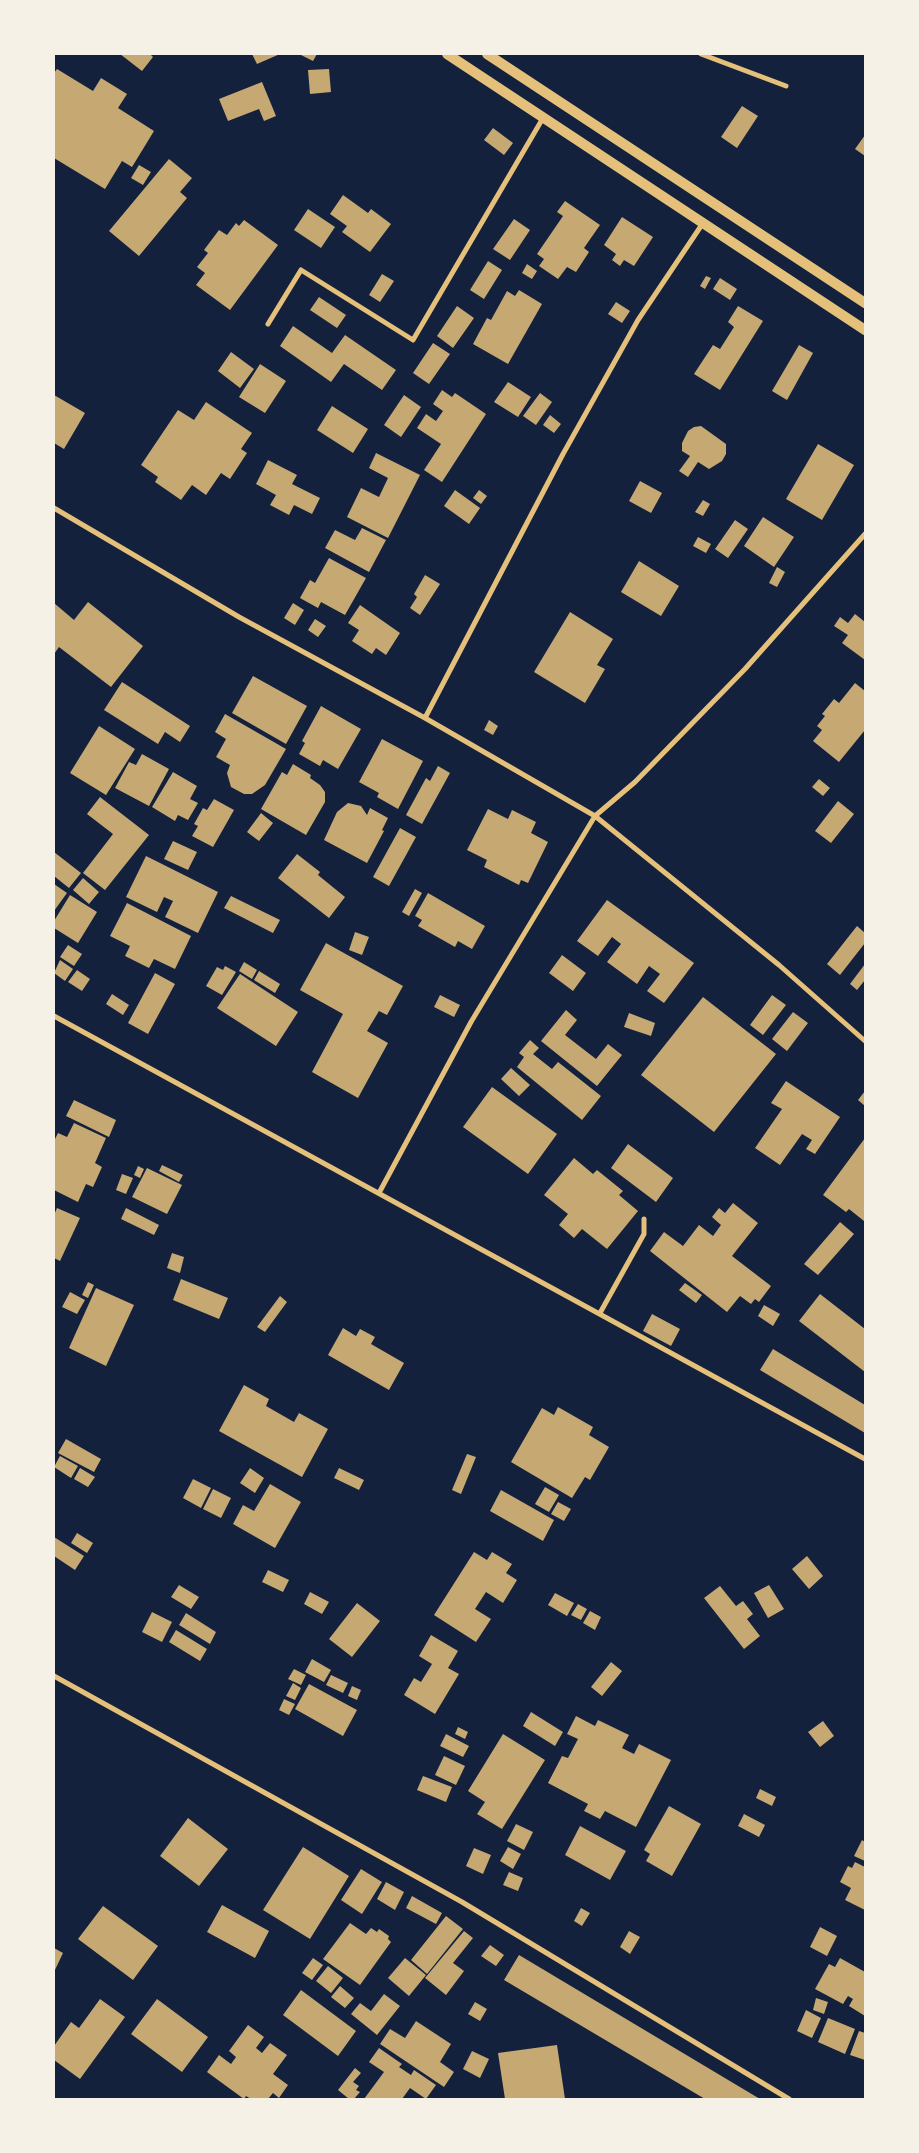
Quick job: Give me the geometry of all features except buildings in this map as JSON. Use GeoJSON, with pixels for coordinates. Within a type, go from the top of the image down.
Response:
{"type":"FeatureCollection","features":[{"type":"Feature","properties":{"kind":"main road"},"geometry":{"type":"LineString","coordinates":[[447,54],[865,330]]}},
{"type":"Feature","properties":{"kind":"main road"},"geometry":{"type":"LineString","coordinates":[[487,54],[865,303]]}},
{"type":"Feature","properties":{"kind":"street"},"geometry":{"type":"LineString","coordinates":[[701,54],[786,86]]}},
{"type":"Feature","properties":{"kind":"street"},"geometry":{"type":"LineString","coordinates":[[268,324],[301,270],[413,340],[543,117]]}},
{"type":"Feature","properties":{"kind":"street"},"geometry":{"type":"LineString","coordinates":[[425,718],[563,454],[633,328],[703,223]]}},
{"type":"Feature","properties":{"kind":"street"},"geometry":{"type":"LineString","coordinates":[[54,508],[239,617],[425,718],[594,816],[779,966],[865,1041]]}},
{"type":"Feature","properties":{"kind":"street"},"geometry":{"type":"LineString","coordinates":[[379,1192],[471,1022],[594,816],[635,782],[744,669],[865,534]]}},
{"type":"Feature","properties":{"kind":"street"},"geometry":{"type":"LineString","coordinates":[[54,1016],[865,1459]]}},
{"type":"Feature","properties":{"kind":"street"},"geometry":{"type":"LineString","coordinates":[[600,1313],[644,1234],[644,1219]]}},
{"type":"Feature","properties":{"kind":"street"},"geometry":{"type":"LineString","coordinates":[[54,1676],[462,1902],[789,2099]]}}]}
